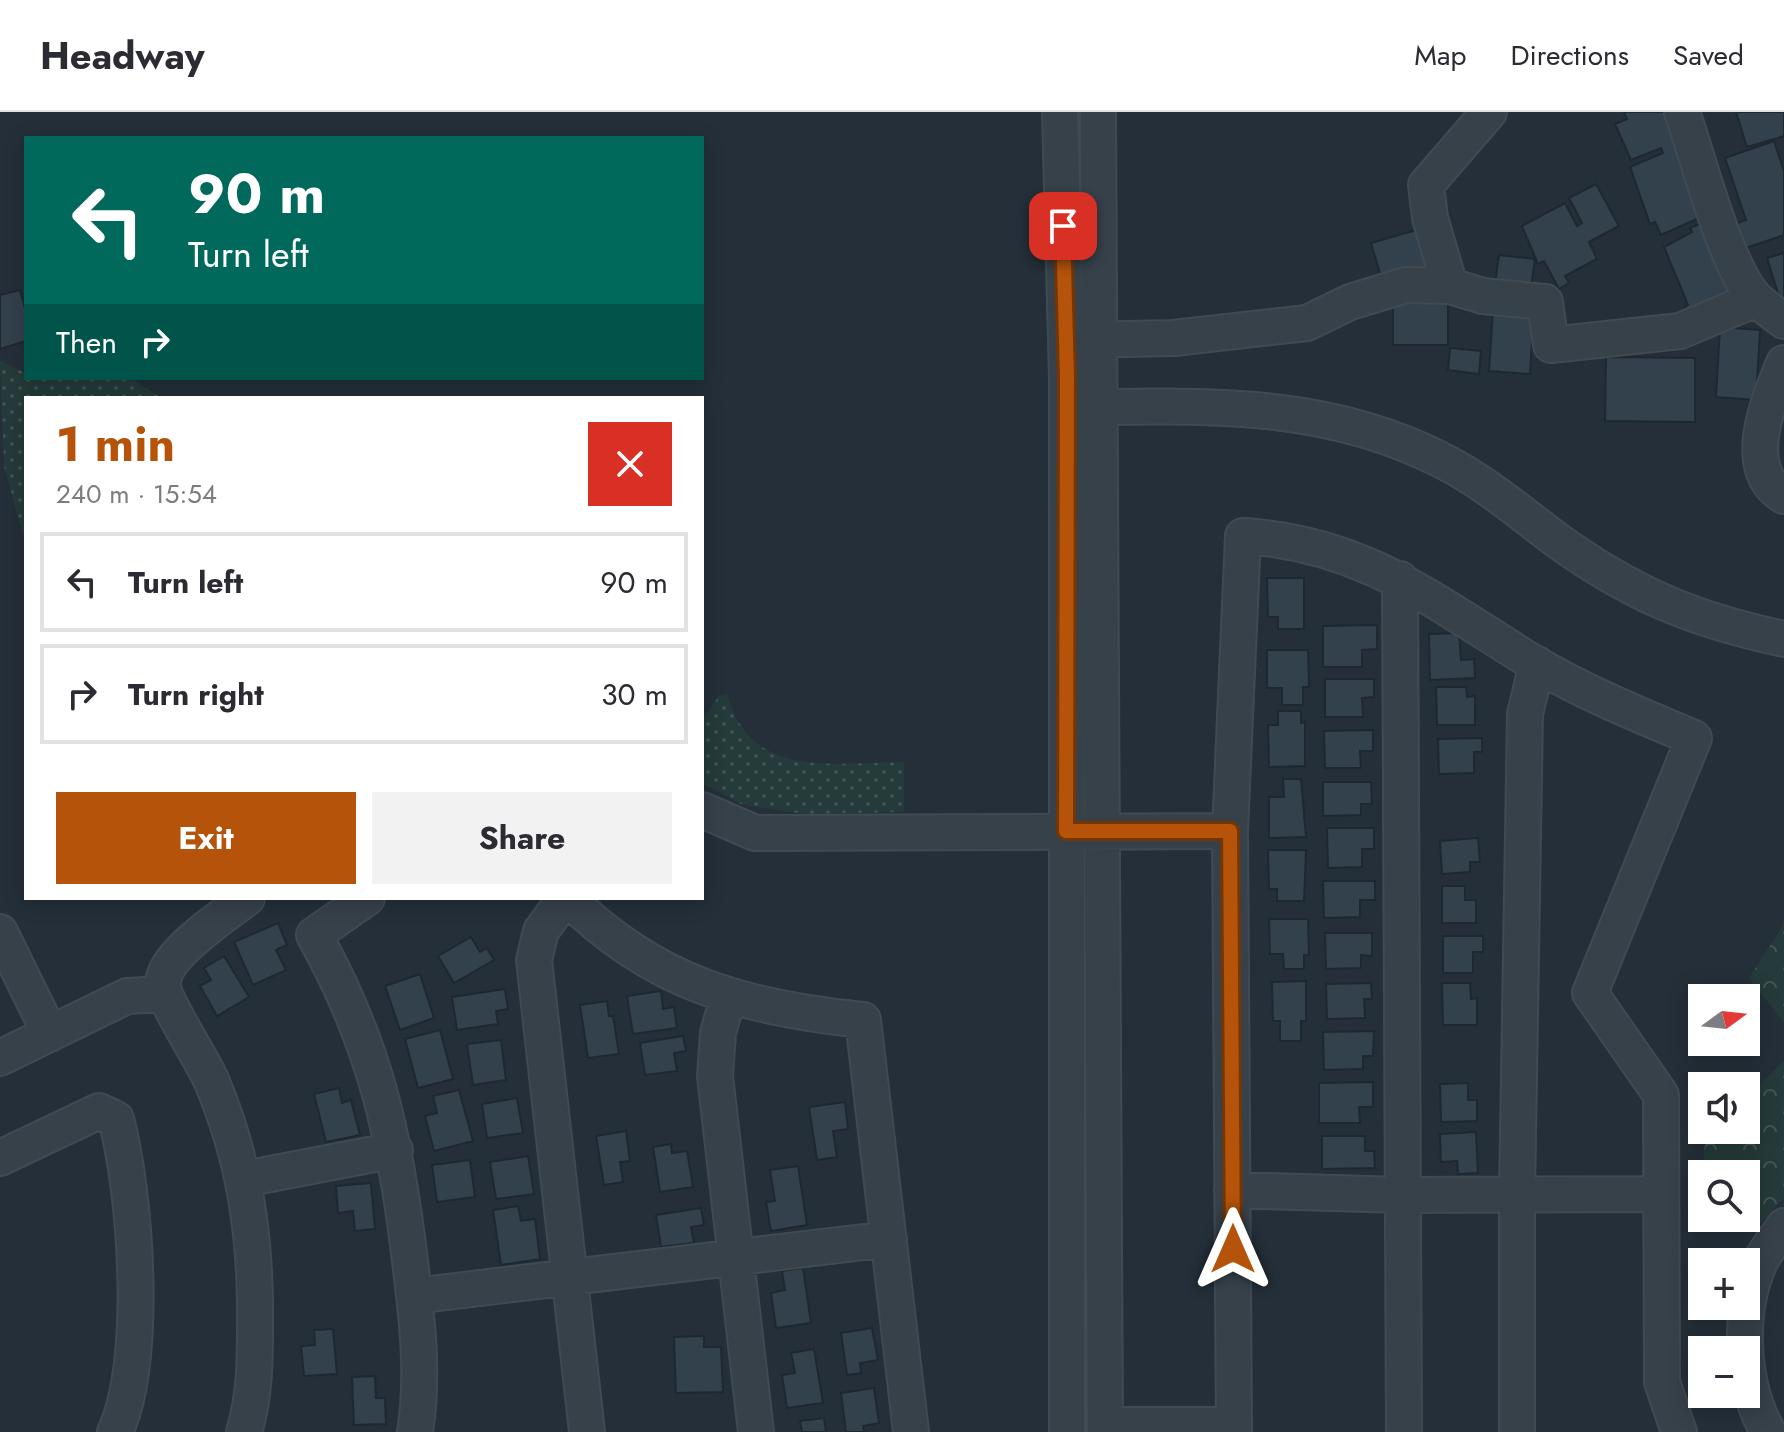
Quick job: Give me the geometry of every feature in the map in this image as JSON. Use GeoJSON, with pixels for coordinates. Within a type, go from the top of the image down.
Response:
{"type":"FeatureCollection","features":[{"type":"Feature","properties":{"kind":"street"},"geometry":{"type":"LineString","coordinates":[[1060,112],[1066,341],[1067,1432]]}},
{"type":"Feature","properties":{"kind":"street"},"geometry":{"type":"LineString","coordinates":[[1098,112],[1105,831],[1105,1428],[1234,1429],[1230,831],[1243,536],[1272,538],[1362,562],[1400,579],[1537,664],[1606,701],[1694,738],[1590,993],[1661,1095],[1662,1382],[1679,1432]]}},
{"type":"Feature","properties":{"kind":"street"},"geometry":{"type":"LineString","coordinates":[[1450,286],[1430,218],[1426,185],[1489,112]]}},
{"type":"Feature","properties":{"kind":"street"},"geometry":{"type":"LineString","coordinates":[[1682,112],[1720,225],[1756,299],[1784,321]]}},
{"type":"Feature","properties":{"kind":"street"},"geometry":{"type":"LineString","coordinates":[[1066,341],[1174,338],[1307,323],[1350,302],[1406,285],[1450,286],[1483,296],[1545,302],[1551,345],[1680,331],[1756,299]]}},
{"type":"Feature","properties":{"kind":"street"},"geometry":{"type":"LineString","coordinates":[[1784,363],[1770,397],[1760,458],[1765,478],[1784,496]]}},
{"type":"Feature","properties":{"kind":"street"},"geometry":{"type":"LineString","coordinates":[[1102,407],[1291,411],[1345,422],[1444,461],[1486,486],[1569,549],[1682,613],[1784,639]]}},
{"type":"Feature","properties":{"kind":"street"},"geometry":{"type":"LineString","coordinates":[[1400,579],[1404,1432]]}},
{"type":"Feature","properties":{"kind":"street"},"geometry":{"type":"LineString","coordinates":[[1517,1432],[1517,1195],[1525,714],[1537,664]]}},
{"type":"Feature","properties":{"kind":"street"},"geometry":{"type":"LineString","coordinates":[[704,811],[755,833],[1230,831]]}},
{"type":"Feature","properties":{"kind":"street"},"geometry":{"type":"LineString","coordinates":[[244,1432],[253,1391],[255,1272],[244,1179],[214,1086],[164,994],[162,984],[168,965],[245,900]]}},
{"type":"Feature","properties":{"kind":"street"},"geometry":{"type":"LineString","coordinates":[[364,900],[314,935],[361,1029],[381,1089],[395,1150],[419,1355],[415,1432]]}},
{"type":"Feature","properties":{"kind":"street"},"geometry":{"type":"LineString","coordinates":[[565,900],[541,931],[534,960],[587,1432]]}},
{"type":"Feature","properties":{"kind":"street"},"geometry":{"type":"LineString","coordinates":[[569,900],[639,957],[668,973],[728,997],[788,1012],[863,1020],[911,1432]]}},
{"type":"Feature","properties":{"kind":"street"},"geometry":{"type":"LineString","coordinates":[[0,932],[50,1034]]}},
{"type":"Feature","properties":{"kind":"street"},"geometry":{"type":"LineString","coordinates":[[0,1058],[127,996],[164,994]]}},
{"type":"Feature","properties":{"kind":"street"},"geometry":{"type":"LineString","coordinates":[[728,997],[718,1033],[715,1076],[756,1432]]}},
{"type":"Feature","properties":{"kind":"street"},"geometry":{"type":"LineString","coordinates":[[0,1158],[99,1111],[116,1119],[132,1204],[134,1357],[125,1405],[115,1432]]}},
{"type":"Feature","properties":{"kind":"street"},"geometry":{"type":"LineString","coordinates":[[244,1179],[395,1150]]}},
{"type":"Feature","properties":{"kind":"street"},"geometry":{"type":"LineString","coordinates":[[1232,1190],[1402,1195],[1659,1194]]}},
{"type":"Feature","properties":{"kind":"street"},"geometry":{"type":"LineString","coordinates":[[1768,1432],[1757,1412],[1748,1371],[1745,1317],[1760,1263],[1784,1226]]}},
{"type":"Feature","properties":{"kind":"street"},"geometry":{"type":"LineString","coordinates":[[414,1296],[889,1239]]}},
{"type":"Feature","properties":{"kind":"green space"},"geometry":{"type":"Polygon","coordinates":[[[0,361],[24,372],[24,380],[133,380],[158,396],[24,396],[24,539],[4,466],[0,361]]]}},
{"type":"Feature","properties":{"kind":"green space"},"geometry":{"type":"Polygon","coordinates":[[[727,694],[739,722],[755,741],[775,754],[798,761],[823,763],[904,762],[904,812],[805,814],[743,805],[704,784],[704,718],[719,696],[727,694]]]}},
{"type":"Feature","properties":{"kind":"green space"},"geometry":{"type":"Polygon","coordinates":[[[1784,917],[1784,1023],[1760,992],[1760,984],[1754,984],[1749,978],[1782,927],[1784,917]]]}},
{"type":"Feature","properties":{"kind":"green space"},"geometry":{"type":"Polygon","coordinates":[[[1784,1061],[1784,1198],[1760,1224],[1760,1160],[1704,1160],[1705,1144],[1760,1144],[1760,1085],[1784,1061]]]}},
{"type":"Feature","properties":{"kind":"building"},"geometry":{"type":"Polygon","coordinates":[[[1624,112],[1674,112],[1708,214],[1661,235],[1655,222],[1650,224],[1630,167],[1663,153],[1661,148],[1631,160],[1615,124],[1627,119],[1624,112]]]}},
{"type":"Feature","properties":{"kind":"building"},"geometry":{"type":"Polygon","coordinates":[[[1736,112],[1784,112],[1784,136],[1747,147],[1736,112]]]}},
{"type":"Feature","properties":{"kind":"building"},"geometry":{"type":"Polygon","coordinates":[[[1774,141],[1784,171],[1784,235],[1743,249],[1735,224],[1746,220],[1725,158],[1774,141]]]}},
{"type":"Feature","properties":{"kind":"building"},"geometry":{"type":"Polygon","coordinates":[[[1596,184],[1619,226],[1589,242],[1597,259],[1565,276],[1569,283],[1559,289],[1544,261],[1538,264],[1522,226],[1565,203],[1577,226],[1582,223],[1569,198],[1596,184]]]}},
{"type":"Feature","properties":{"kind":"building"},"geometry":{"type":"Polygon","coordinates":[[[1709,220],[1739,297],[1689,317],[1685,306],[1688,305],[1664,247],[1692,232],[1690,228],[1709,220]]]}},
{"type":"Feature","properties":{"kind":"building"},"geometry":{"type":"Polygon","coordinates":[[[1423,228],[1433,265],[1382,280],[1371,243],[1423,228]]]}},
{"type":"Feature","properties":{"kind":"building"},"geometry":{"type":"Polygon","coordinates":[[[1784,253],[1784,302],[1781,303],[1767,258],[1784,253]]]}},
{"type":"Feature","properties":{"kind":"building"},"geometry":{"type":"Polygon","coordinates":[[[1499,255],[1535,259],[1531,287],[1495,283],[1499,255]]]}},
{"type":"Feature","properties":{"kind":"building"},"geometry":{"type":"Polygon","coordinates":[[[20,290],[24,305],[24,342],[0,349],[0,295],[20,290]]]}},
{"type":"Feature","properties":{"kind":"building"},"geometry":{"type":"Polygon","coordinates":[[[1448,300],[1448,345],[1393,345],[1393,301],[1448,300]]]}},
{"type":"Feature","properties":{"kind":"building"},"geometry":{"type":"Polygon","coordinates":[[[1493,310],[1534,313],[1530,374],[1489,371],[1493,310]]]}},
{"type":"Feature","properties":{"kind":"building"},"geometry":{"type":"Polygon","coordinates":[[[1720,327],[1760,330],[1756,400],[1716,397],[1720,327]]]}},
{"type":"Feature","properties":{"kind":"building"},"geometry":{"type":"Polygon","coordinates":[[[1450,348],[1481,351],[1479,374],[1448,370],[1450,348]]]}},
{"type":"Feature","properties":{"kind":"building"},"geometry":{"type":"Polygon","coordinates":[[[1606,357],[1695,358],[1695,422],[1605,421],[1606,357]]]}},
{"type":"Feature","properties":{"kind":"building"},"geometry":{"type":"Polygon","coordinates":[[[1267,578],[1304,578],[1304,629],[1278,629],[1278,617],[1268,617],[1267,578]]]}},
{"type":"Feature","properties":{"kind":"building"},"geometry":{"type":"Polygon","coordinates":[[[1377,625],[1377,649],[1362,650],[1362,667],[1323,667],[1323,626],[1377,625]]]}},
{"type":"Feature","properties":{"kind":"building"},"geometry":{"type":"Polygon","coordinates":[[[1459,633],[1461,660],[1474,659],[1475,678],[1430,680],[1429,634],[1459,633]]]}},
{"type":"Feature","properties":{"kind":"building"},"geometry":{"type":"Polygon","coordinates":[[[1267,650],[1308,650],[1309,687],[1303,687],[1303,705],[1282,705],[1282,688],[1267,688],[1267,650]]]}},
{"type":"Feature","properties":{"kind":"building"},"geometry":{"type":"Polygon","coordinates":[[[1325,679],[1374,679],[1374,697],[1362,698],[1363,717],[1325,717],[1325,679]]]}},
{"type":"Feature","properties":{"kind":"building"},"geometry":{"type":"Polygon","coordinates":[[[1436,687],[1466,687],[1467,697],[1475,696],[1475,725],[1437,725],[1436,687]]]}},
{"type":"Feature","properties":{"kind":"building"},"geometry":{"type":"Polygon","coordinates":[[[1278,711],[1301,711],[1301,723],[1305,722],[1305,766],[1269,767],[1268,725],[1278,725],[1278,711]]]}},
{"type":"Feature","properties":{"kind":"building"},"geometry":{"type":"Polygon","coordinates":[[[1373,730],[1373,751],[1360,751],[1361,768],[1325,768],[1324,731],[1373,730]]]}},
{"type":"Feature","properties":{"kind":"building"},"geometry":{"type":"Polygon","coordinates":[[[1482,738],[1482,752],[1474,752],[1474,773],[1439,774],[1438,739],[1482,738]]]}},
{"type":"Feature","properties":{"kind":"building"},"geometry":{"type":"Polygon","coordinates":[[[1283,779],[1301,779],[1306,837],[1269,838],[1269,797],[1284,797],[1283,779]]]}},
{"type":"Feature","properties":{"kind":"building"},"geometry":{"type":"Polygon","coordinates":[[[1323,782],[1371,782],[1372,804],[1361,804],[1361,815],[1323,816],[1323,782]]]}},
{"type":"Feature","properties":{"kind":"building"},"geometry":{"type":"Polygon","coordinates":[[[1327,828],[1374,828],[1374,849],[1362,849],[1362,867],[1328,868],[1327,828]]]}},
{"type":"Feature","properties":{"kind":"building"},"geometry":{"type":"Polygon","coordinates":[[[1478,838],[1480,862],[1470,862],[1470,872],[1442,874],[1440,841],[1478,838]]]}},
{"type":"Feature","properties":{"kind":"building"},"geometry":{"type":"Polygon","coordinates":[[[1268,850],[1306,850],[1304,901],[1277,901],[1277,889],[1269,889],[1268,850]]]}},
{"type":"Feature","properties":{"kind":"building"},"geometry":{"type":"Polygon","coordinates":[[[1323,881],[1375,881],[1375,900],[1360,900],[1360,917],[1324,918],[1323,881]]]}},
{"type":"Feature","properties":{"kind":"building"},"geometry":{"type":"Polygon","coordinates":[[[1442,886],[1465,886],[1465,900],[1476,900],[1476,923],[1442,923],[1442,886]]]}},
{"type":"Feature","properties":{"kind":"building"},"geometry":{"type":"Polygon","coordinates":[[[1269,919],[1308,919],[1309,955],[1304,955],[1304,969],[1284,969],[1283,954],[1270,954],[1269,919]]]}},
{"type":"Feature","properties":{"kind":"building"},"geometry":{"type":"Polygon","coordinates":[[[278,923],[287,945],[276,950],[286,970],[253,985],[234,942],[278,923]]]}},
{"type":"Feature","properties":{"kind":"building"},"geometry":{"type":"Polygon","coordinates":[[[1325,933],[1372,933],[1372,956],[1361,955],[1361,968],[1326,969],[1325,933]]]}},
{"type":"Feature","properties":{"kind":"building"},"geometry":{"type":"Polygon","coordinates":[[[1443,936],[1483,936],[1483,952],[1473,952],[1473,973],[1443,973],[1443,936]]]}},
{"type":"Feature","properties":{"kind":"building"},"geometry":{"type":"Polygon","coordinates":[[[471,937],[480,952],[487,948],[494,960],[454,983],[438,956],[471,937]]]}},
{"type":"Feature","properties":{"kind":"building"},"geometry":{"type":"Polygon","coordinates":[[[224,956],[249,997],[217,1016],[200,986],[211,980],[204,968],[224,956]]]}},
{"type":"Feature","properties":{"kind":"building"},"geometry":{"type":"Polygon","coordinates":[[[420,974],[434,1018],[400,1030],[385,986],[420,974]]]}},
{"type":"Feature","properties":{"kind":"building"},"geometry":{"type":"Polygon","coordinates":[[[1306,981],[1306,1021],[1301,1021],[1301,1041],[1280,1041],[1280,1021],[1273,1021],[1272,982],[1306,981]]]}},
{"type":"Feature","properties":{"kind":"building"},"geometry":{"type":"Polygon","coordinates":[[[1371,983],[1372,999],[1364,999],[1365,1018],[1327,1019],[1326,984],[1371,983]]]}},
{"type":"Feature","properties":{"kind":"building"},"geometry":{"type":"Polygon","coordinates":[[[1442,983],[1470,983],[1471,999],[1477,998],[1477,1025],[1443,1025],[1442,983]]]}},
{"type":"Feature","properties":{"kind":"building"},"geometry":{"type":"Polygon","coordinates":[[[505,989],[508,1009],[496,1011],[498,1024],[457,1030],[452,997],[505,989]]]}},
{"type":"Feature","properties":{"kind":"building"},"geometry":{"type":"Polygon","coordinates":[[[661,991],[663,1009],[674,1007],[677,1028],[633,1034],[627,996],[661,991]]]}},
{"type":"Feature","properties":{"kind":"building"},"geometry":{"type":"Polygon","coordinates":[[[607,1001],[609,1016],[613,1016],[619,1054],[588,1058],[580,1005],[607,1001]]]}},
{"type":"Feature","properties":{"kind":"building"},"geometry":{"type":"Polygon","coordinates":[[[440,1030],[453,1079],[418,1088],[405,1039],[440,1030]]]}},
{"type":"Feature","properties":{"kind":"building"},"geometry":{"type":"Polygon","coordinates":[[[1374,1031],[1373,1056],[1363,1056],[1363,1069],[1324,1070],[1323,1032],[1374,1031]]]}},
{"type":"Feature","properties":{"kind":"building"},"geometry":{"type":"Polygon","coordinates":[[[683,1036],[686,1051],[674,1053],[677,1071],[645,1075],[640,1043],[683,1036]]]}},
{"type":"Feature","properties":{"kind":"building"},"geometry":{"type":"Polygon","coordinates":[[[501,1040],[506,1080],[473,1085],[467,1044],[501,1040]]]}},
{"type":"Feature","properties":{"kind":"building"},"geometry":{"type":"Polygon","coordinates":[[[1373,1082],[1373,1107],[1359,1107],[1360,1123],[1319,1123],[1319,1083],[1373,1082]]]}},
{"type":"Feature","properties":{"kind":"building"},"geometry":{"type":"Polygon","coordinates":[[[1468,1083],[1468,1100],[1477,1100],[1477,1121],[1441,1122],[1440,1084],[1468,1083]]]}},
{"type":"Feature","properties":{"kind":"building"},"geometry":{"type":"Polygon","coordinates":[[[339,1088],[342,1103],[351,1100],[360,1135],[326,1142],[314,1094],[339,1088]]]}},
{"type":"Feature","properties":{"kind":"building"},"geometry":{"type":"Polygon","coordinates":[[[459,1090],[473,1141],[434,1151],[425,1116],[437,1113],[433,1096],[459,1090]]]}},
{"type":"Feature","properties":{"kind":"building"},"geometry":{"type":"Polygon","coordinates":[[[517,1098],[523,1133],[487,1138],[482,1104],[517,1098]]]}},
{"type":"Feature","properties":{"kind":"building"},"geometry":{"type":"Polygon","coordinates":[[[845,1102],[848,1129],[833,1131],[837,1157],[817,1160],[809,1107],[845,1102]]]}},
{"type":"Feature","properties":{"kind":"building"},"geometry":{"type":"Polygon","coordinates":[[[626,1131],[630,1161],[620,1162],[623,1182],[604,1185],[596,1136],[626,1131]]]}},
{"type":"Feature","properties":{"kind":"building"},"geometry":{"type":"Polygon","coordinates":[[[1476,1132],[1478,1173],[1458,1174],[1457,1161],[1441,1162],[1440,1134],[1476,1132]]]}},
{"type":"Feature","properties":{"kind":"building"},"geometry":{"type":"Polygon","coordinates":[[[1322,1136],[1365,1136],[1365,1151],[1374,1151],[1375,1168],[1322,1169],[1322,1136]]]}},
{"type":"Feature","properties":{"kind":"building"},"geometry":{"type":"Polygon","coordinates":[[[671,1144],[672,1153],[687,1151],[693,1187],[660,1192],[653,1147],[671,1144]]]}},
{"type":"Feature","properties":{"kind":"building"},"geometry":{"type":"Polygon","coordinates":[[[528,1156],[534,1194],[496,1199],[490,1162],[528,1156]]]}},
{"type":"Feature","properties":{"kind":"building"},"geometry":{"type":"Polygon","coordinates":[[[470,1160],[475,1197],[437,1202],[432,1165],[470,1160]]]}},
{"type":"Feature","properties":{"kind":"building"},"geometry":{"type":"Polygon","coordinates":[[[798,1166],[807,1225],[771,1231],[766,1202],[775,1201],[770,1170],[798,1166]]]}},
{"type":"Feature","properties":{"kind":"building"},"geometry":{"type":"Polygon","coordinates":[[[371,1183],[375,1229],[355,1231],[353,1211],[338,1213],[336,1186],[371,1183]]]}},
{"type":"Feature","properties":{"kind":"building"},"geometry":{"type":"Polygon","coordinates":[[[518,1206],[521,1221],[535,1219],[540,1259],[501,1265],[493,1210],[518,1206]]]}},
{"type":"Feature","properties":{"kind":"building"},"geometry":{"type":"Polygon","coordinates":[[[701,1208],[704,1225],[691,1227],[694,1243],[661,1247],[656,1215],[701,1208]]]}},
{"type":"Feature","properties":{"kind":"building"},"geometry":{"type":"Polygon","coordinates":[[[803,1268],[811,1323],[776,1328],[771,1293],[785,1290],[782,1271],[803,1268]]]}},
{"type":"Feature","properties":{"kind":"building"},"geometry":{"type":"Polygon","coordinates":[[[872,1328],[878,1360],[860,1363],[861,1373],[847,1375],[841,1333],[872,1328]]]}},
{"type":"Feature","properties":{"kind":"building"},"geometry":{"type":"Polygon","coordinates":[[[333,1329],[337,1374],[304,1376],[301,1346],[315,1345],[314,1330],[333,1329]]]}},
{"type":"Feature","properties":{"kind":"building"},"geometry":{"type":"Polygon","coordinates":[[[704,1336],[704,1347],[721,1347],[723,1392],[676,1393],[674,1337],[704,1336]]]}},
{"type":"Feature","properties":{"kind":"building"},"geometry":{"type":"Polygon","coordinates":[[[814,1349],[823,1403],[787,1408],[782,1375],[795,1373],[791,1353],[814,1349]]]}},
{"type":"Feature","properties":{"kind":"building"},"geometry":{"type":"Polygon","coordinates":[[[375,1376],[376,1398],[385,1398],[386,1424],[354,1425],[352,1377],[375,1376]]]}},
{"type":"Feature","properties":{"kind":"building"},"geometry":{"type":"Polygon","coordinates":[[[874,1388],[879,1423],[863,1426],[864,1432],[846,1432],[841,1393],[874,1388]]]}},
{"type":"Feature","properties":{"kind":"building"},"geometry":{"type":"Polygon","coordinates":[[[824,1418],[826,1432],[802,1432],[800,1421],[824,1418]]]}},
{"type":"Feature","properties":{"kind":"route"},"geometry":{"type":"LineString","coordinates":[[1063,226],[1067,379],[1066,831],[1230,831],[1233,1249]]}}]}
